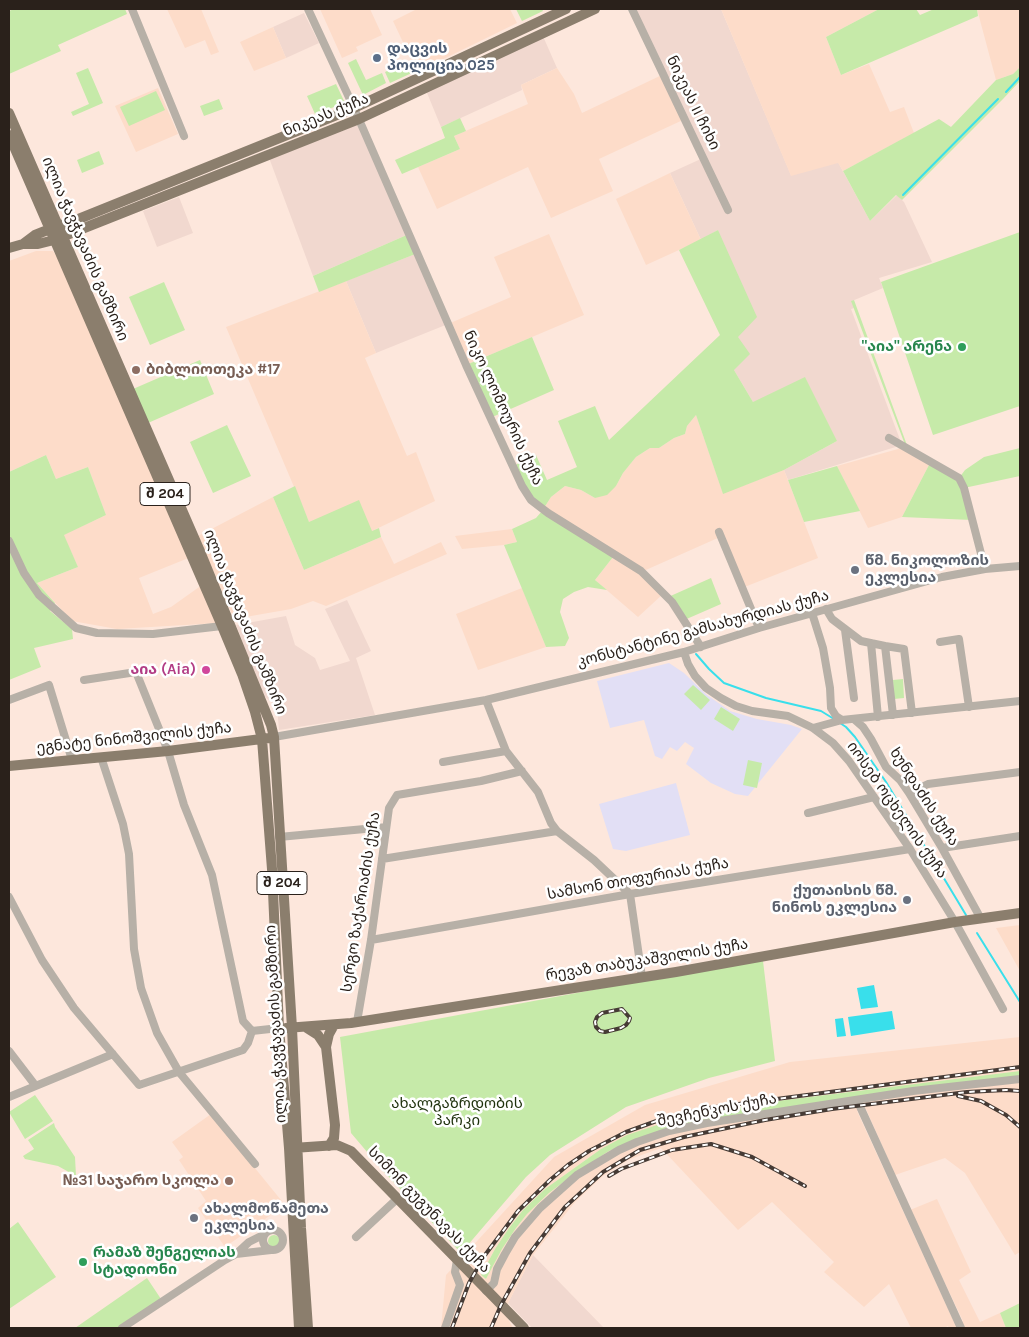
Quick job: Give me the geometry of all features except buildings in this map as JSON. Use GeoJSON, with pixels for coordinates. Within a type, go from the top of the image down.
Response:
{"type":"FeatureCollection","features":[{"type":"Feature","properties":{"kind":"main road","name":"ნიკეას ქუჩა"},"geometry":{"type":"LineString","coordinates":[[23,244],[35,235],[54,227],[354,108],[566,9]]}},
{"type":"Feature","properties":{"kind":"main road","name":"ნიკეას ქუჩა"},"geometry":{"type":"LineString","coordinates":[[23,244],[38,244],[59,238],[359,119],[595,9]]}},
{"type":"Feature","properties":{"kind":"main road","name":"ილია ჭავჭავაძის გამზირი"},"geometry":{"type":"LineString","coordinates":[[9,113],[54,227]]}},
{"type":"Feature","properties":{"kind":"main road","name":"ილია ჭავჭავაძის გამზირი"},"geometry":{"type":"LineString","coordinates":[[9,135],[59,238],[230,622],[270,722],[274,737],[292,1028],[296,1127],[293,1148]]}},
{"type":"Feature","properties":{"kind":"main road","name":"ილია ჭავჭავაძის გამზირი"},"geometry":{"type":"LineString","coordinates":[[59,238],[222,626],[247,690],[262,739],[272,869],[278,1028],[293,1148],[297,1228],[308,1328]]}},
{"type":"Feature","properties":{"kind":"main road"},"geometry":{"type":"LineString","coordinates":[[9,248],[23,244]]}},
{"type":"Feature","properties":{"kind":"main road","name":"ეგნატე ნინოშვილის ქუჩა"},"geometry":{"type":"LineString","coordinates":[[9,766],[168,751],[274,737]]}},
{"type":"Feature","properties":{"kind":"main road","name":"რევაზ თაბუკაშვილის ქუჩა"},"geometry":{"type":"LineString","coordinates":[[278,1028],[307,1028],[357,1022],[642,977],[955,922],[1020,914]]}},
{"type":"Feature","properties":{"kind":"main road"},"geometry":{"type":"LineString","coordinates":[[329,1146],[334,1138],[334,1125],[326,1048],[329,1034],[334,1025]]}},
{"type":"Feature","properties":{"kind":"main road"},"geometry":{"type":"LineString","coordinates":[[307,1028],[318,1035],[326,1048]]}},
{"type":"Feature","properties":{"kind":"main road"},"geometry":{"type":"LineString","coordinates":[[334,1125],[339,1136],[351,1151]]}},
{"type":"Feature","properties":{"kind":"main road"},"geometry":{"type":"LineString","coordinates":[[296,1127],[303,1140],[316,1147]]}},
{"type":"Feature","properties":{"kind":"main road","name":"სიმონ გუგუნავას ქუჩა"},"geometry":{"type":"LineString","coordinates":[[293,1148],[341,1146],[351,1151],[524,1328]]}},
{"type":"Feature","properties":{"kind":"main road","name":"ილია ჭავჭავაძის გამზირი"},"geometry":{"type":"LineString","coordinates":[[299,1251],[299,1328]]}},
{"type":"Feature","properties":{"kind":"street"},"geometry":{"type":"LineString","coordinates":[[132,9],[184,136]]}},
{"type":"Feature","properties":{"kind":"street","name":"ნიკო ლომოურის ქუჩა"},"geometry":{"type":"LineString","coordinates":[[308,9],[359,119],[466,365],[522,486],[531,500],[548,513],[625,559],[641,571],[672,602],[701,647]]}},
{"type":"Feature","properties":{"kind":"street","name":"ნიკეას II ჩიხი"},"geometry":{"type":"LineString","coordinates":[[632,9],[728,210]]}},
{"type":"Feature","properties":{"kind":"street"},"geometry":{"type":"LineString","coordinates":[[889,438],[958,478],[964,488],[985,569]]}},
{"type":"Feature","properties":{"kind":"street"},"geometry":{"type":"LineString","coordinates":[[719,532],[759,628]]}},
{"type":"Feature","properties":{"kind":"street"},"geometry":{"type":"LineString","coordinates":[[9,541],[24,573],[39,595],[76,628],[97,633],[152,634],[222,626]]}},
{"type":"Feature","properties":{"kind":"street","name":"კონსტანტინე გამსახურდიას ქუჩა"},"geometry":{"type":"LineString","coordinates":[[274,737],[486,700],[684,652],[759,628],[942,576],[1020,566]]}},
{"type":"Feature","properties":{"kind":"street"},"geometry":{"type":"LineString","coordinates":[[826,609],[832,619],[860,641],[904,649],[912,713]]}},
{"type":"Feature","properties":{"kind":"street"},"geometry":{"type":"LineString","coordinates":[[812,613],[823,648],[830,688],[831,708],[836,716],[842,720]]}},
{"type":"Feature","properties":{"kind":"street"},"geometry":{"type":"LineString","coordinates":[[845,630],[854,698]]}},
{"type":"Feature","properties":{"kind":"street"},"geometry":{"type":"LineString","coordinates":[[940,642],[959,639],[969,707]]}},
{"type":"Feature","properties":{"kind":"street"},"geometry":{"type":"LineString","coordinates":[[871,643],[878,717]]}},
{"type":"Feature","properties":{"kind":"street"},"geometry":{"type":"LineString","coordinates":[[885,646],[893,715]]}},
{"type":"Feature","properties":{"kind":"street","name":"იოსებ ოცხელის ქუჩა"},"geometry":{"type":"LineString","coordinates":[[684,652],[688,664],[696,676],[706,688],[721,698],[736,706],[752,711],[788,716],[814,728],[833,743],[844,755],[910,849],[955,922],[1003,1009]]}},
{"type":"Feature","properties":{"kind":"street"},"geometry":{"type":"LineString","coordinates":[[84,680],[136,672],[168,751],[184,805],[212,875],[244,1020],[252,1032]]}},
{"type":"Feature","properties":{"kind":"street"},"geometry":{"type":"LineString","coordinates":[[9,700],[49,685],[72,760]]}},
{"type":"Feature","properties":{"kind":"street"},"geometry":{"type":"LineString","coordinates":[[486,700],[506,751],[538,792],[551,823],[557,831],[594,860],[630,894],[642,977]]}},
{"type":"Feature","properties":{"kind":"street"},"geometry":{"type":"LineString","coordinates":[[814,728],[842,720],[1020,701]]}},
{"type":"Feature","properties":{"kind":"street","name":"ხუნდაძის ქუჩა"},"geometry":{"type":"LineString","coordinates":[[854,720],[863,727],[886,767],[900,780],[909,793],[981,919]]}},
{"type":"Feature","properties":{"kind":"street"},"geometry":{"type":"LineString","coordinates":[[443,762],[506,751]]}},
{"type":"Feature","properties":{"kind":"street"},"geometry":{"type":"LineString","coordinates":[[101,757],[123,824],[128,854],[134,949],[141,988],[157,1033],[179,1072],[255,1164]]}},
{"type":"Feature","properties":{"kind":"street","name":"სერგო ზაქარიაძის ქუჩა"},"geometry":{"type":"LineString","coordinates":[[357,1022],[371,940],[389,808],[398,795],[481,781],[522,771]]}},
{"type":"Feature","properties":{"kind":"street"},"geometry":{"type":"LineString","coordinates":[[909,793],[928,784],[1020,772]]}},
{"type":"Feature","properties":{"kind":"street"},"geometry":{"type":"LineString","coordinates":[[808,813],[874,797]]}},
{"type":"Feature","properties":{"kind":"street"},"geometry":{"type":"LineString","coordinates":[[280,837],[386,827]]}},
{"type":"Feature","properties":{"kind":"street"},"geometry":{"type":"LineString","coordinates":[[382,859],[557,831]]}},
{"type":"Feature","properties":{"kind":"street"},"geometry":{"type":"LineString","coordinates":[[942,848],[1020,836]]}},
{"type":"Feature","properties":{"kind":"street","name":"სამსონ თოფურიას ქუჩა"},"geometry":{"type":"LineString","coordinates":[[371,940],[630,894],[910,849]]}},
{"type":"Feature","properties":{"kind":"street"},"geometry":{"type":"LineString","coordinates":[[9,897],[42,960],[74,1008],[139,1085],[243,1050],[252,1032]]}},
{"type":"Feature","properties":{"kind":"street"},"geometry":{"type":"LineString","coordinates":[[252,1032],[278,1028]]}},
{"type":"Feature","properties":{"kind":"street"},"geometry":{"type":"LineString","coordinates":[[9,1051],[35,1086]]}},
{"type":"Feature","properties":{"kind":"street"},"geometry":{"type":"LineString","coordinates":[[9,1097],[113,1054]]}},
{"type":"Feature","properties":{"kind":"street","name":"შევჩენკოს ქუჩა"},"geometry":{"type":"LineString","coordinates":[[486,1291],[494,1283],[497,1269],[515,1238],[540,1208],[577,1176],[618,1150],[669,1131],[913,1091],[1020,1079]]}},
{"type":"Feature","properties":{"kind":"street"},"geometry":{"type":"LineString","coordinates":[[857,1100],[961,1328]]}},
{"type":"Feature","properties":{"kind":"street"},"geometry":{"type":"LineString","coordinates":[[356,1237],[398,1198]]}},
{"type":"Feature","properties":{"kind":"street"},"geometry":{"type":"LineString","coordinates":[[122,1328],[236,1254],[249,1242],[271,1230],[279,1231],[297,1228]]}},
{"type":"Feature","properties":{"kind":"street"},"geometry":{"type":"LineString","coordinates":[[275,1249],[283,1242],[282,1234],[279,1231]]}},
{"type":"Feature","properties":{"kind":"street"},"geometry":{"type":"LineString","coordinates":[[265,1234],[264,1244],[275,1249]]}},
{"type":"Feature","properties":{"kind":"street"},"geometry":{"type":"LineString","coordinates":[[236,1254],[275,1249],[299,1251]]}},
{"type":"Feature","properties":{"kind":"street"},"geometry":{"type":"LineString","coordinates":[[445,1328],[460,1284],[455,1272],[457,1260]]}},
{"type":"Feature","properties":{"kind":"shaded area"},"geometry":{"type":"Polygon","coordinates":[[[167,9],[201,9],[219,52],[211,55],[205,40],[185,48],[167,9]]]}},
{"type":"Feature","properties":{"kind":"shaded area"},"geometry":{"type":"Polygon","coordinates":[[[320,9],[370,9],[382,35],[356,47],[358,51],[342,58],[320,9]]]}},
{"type":"Feature","properties":{"kind":"shaded area"},"geometry":{"type":"Polygon","coordinates":[[[417,9],[510,9],[517,23],[417,72],[393,21],[417,9]]]}},
{"type":"Feature","properties":{"kind":"shaded area"},"geometry":{"type":"Polygon","coordinates":[[[632,9],[721,9],[791,175],[838,162],[870,221],[897,195],[904,202],[932,262],[879,278],[883,288],[852,301],[854,308],[851,309],[902,445],[788,480],[784,470],[837,441],[753,402],[734,370],[737,337],[718,230],[701,240],[670,173],[703,158],[632,9]]]}},
{"type":"Feature","properties":{"kind":"shaded area"},"geometry":{"type":"Polygon","coordinates":[[[721,9],[879,9],[826,37],[841,75],[869,64],[890,112],[904,107],[914,133],[843,171],[838,163],[791,176],[721,9]]]}},
{"type":"Feature","properties":{"kind":"shaded area"},"geometry":{"type":"Polygon","coordinates":[[[977,9],[1020,9],[1020,67],[1013,74],[996,80],[977,9]]]}},
{"type":"Feature","properties":{"kind":"shaded area"},"geometry":{"type":"Polygon","coordinates":[[[304,13],[319,43],[286,58],[273,27],[304,13]]]}},
{"type":"Feature","properties":{"kind":"shaded area"},"geometry":{"type":"Polygon","coordinates":[[[273,27],[286,58],[254,71],[240,42],[273,27]]]}},
{"type":"Feature","properties":{"kind":"shaded area"},"geometry":{"type":"Polygon","coordinates":[[[542,34],[557,68],[521,85],[522,90],[441,127],[425,88],[542,34]]]}},
{"type":"Feature","properties":{"kind":"shaded area"},"geometry":{"type":"Polygon","coordinates":[[[557,68],[574,94],[582,113],[664,74],[685,119],[599,159],[613,191],[551,218],[528,167],[437,209],[418,167],[460,149],[454,136],[528,104],[521,85],[557,68]]]}},
{"type":"Feature","properties":{"kind":"shaded area"},"geometry":{"type":"Polygon","coordinates":[[[158,88],[178,134],[136,152],[115,106],[158,88]]]}},
{"type":"Feature","properties":{"kind":"shaded area"},"geometry":{"type":"Polygon","coordinates":[[[359,119],[409,234],[313,276],[268,155],[359,119]]]}},
{"type":"Feature","properties":{"kind":"shaded area"},"geometry":{"type":"Polygon","coordinates":[[[670,173],[701,240],[646,265],[616,199],[670,173]]]}},
{"type":"Feature","properties":{"kind":"shaded area"},"geometry":{"type":"Polygon","coordinates":[[[179,197],[193,233],[157,247],[143,211],[179,197]]]}},
{"type":"Feature","properties":{"kind":"shaded area"},"geometry":{"type":"Polygon","coordinates":[[[549,234],[584,315],[466,365],[448,324],[511,297],[494,257],[549,234]]]}},
{"type":"Feature","properties":{"kind":"shaded area"},"geometry":{"type":"Polygon","coordinates":[[[36,251],[53,251],[63,265],[191,557],[139,578],[153,614],[171,607],[202,585],[219,623],[117,629],[72,621],[37,583],[78,567],[63,535],[106,515],[88,467],[56,479],[46,455],[9,472],[9,261],[36,251]]]}},
{"type":"Feature","properties":{"kind":"shaded area"},"geometry":{"type":"Polygon","coordinates":[[[418,253],[448,324],[376,353],[346,281],[418,253]]]}},
{"type":"Feature","properties":{"kind":"shaded area"},"geometry":{"type":"Polygon","coordinates":[[[346,281],[376,353],[365,358],[407,456],[416,452],[435,501],[372,531],[309,522],[226,327],[346,281]]]}},
{"type":"Feature","properties":{"kind":"shaded area"},"geometry":{"type":"Polygon","coordinates":[[[696,415],[723,493],[784,470],[818,558],[742,588],[720,537],[639,573],[663,594],[638,617],[595,580],[613,557],[542,511],[551,497],[565,486],[581,490],[595,498],[616,486],[623,473],[636,457],[650,448],[659,448],[674,438],[685,434],[687,426],[696,415]]]}},
{"type":"Feature","properties":{"kind":"shaded area"},"geometry":{"type":"Polygon","coordinates":[[[902,445],[930,463],[902,517],[868,528],[837,466],[898,449],[902,445]]]}},
{"type":"Feature","properties":{"kind":"shaded area"},"geometry":{"type":"Polygon","coordinates":[[[273,497],[304,570],[381,537],[394,564],[441,542],[447,554],[326,606],[313,601],[291,609],[234,619],[198,536],[273,497]]]}},
{"type":"Feature","properties":{"kind":"shaded area"},"geometry":{"type":"Polygon","coordinates":[[[512,529],[517,542],[504,545],[462,549],[455,536],[512,529]]]}},
{"type":"Feature","properties":{"kind":"shaded area"},"geometry":{"type":"Polygon","coordinates":[[[522,588],[546,647],[478,670],[456,614],[522,588]]]}},
{"type":"Feature","properties":{"kind":"shaded area"},"geometry":{"type":"Polygon","coordinates":[[[347,600],[371,651],[356,658],[375,715],[279,730],[277,707],[263,695],[236,625],[286,616],[295,645],[315,658],[320,670],[350,661],[325,609],[347,600]]]}},
{"type":"Feature","properties":{"kind":"shaded area"},"geometry":{"type":"Polygon","coordinates":[[[669,663],[684,673],[707,695],[730,711],[802,729],[748,796],[735,794],[711,783],[686,764],[694,748],[685,742],[677,751],[670,747],[662,759],[655,756],[644,720],[610,728],[597,681],[669,663]]]}},
{"type":"Feature","properties":{"kind":"shaded area"},"geometry":{"type":"Polygon","coordinates":[[[676,783],[690,835],[626,851],[613,849],[599,804],[676,783]]]}},
{"type":"Feature","properties":{"kind":"shaded area"},"geometry":{"type":"Polygon","coordinates":[[[1020,925],[1020,971],[996,928],[1020,925]]]}},
{"type":"Feature","properties":{"kind":"shaded area"},"geometry":{"type":"Polygon","coordinates":[[[1020,1037],[1020,1071],[777,1101],[697,1114],[663,1123],[601,1149],[545,1189],[523,1210],[495,1249],[481,1275],[486,1279],[516,1228],[527,1214],[549,1193],[609,1151],[669,1127],[711,1119],[1020,1076],[1020,1252],[1015,1255],[965,1173],[945,1158],[895,1175],[866,1109],[857,1111],[955,1324],[963,1321],[910,1210],[937,1199],[971,1272],[959,1280],[980,1322],[1000,1313],[1006,1328],[949,1328],[948,1326],[944,1328],[911,1328],[889,1284],[864,1307],[824,1272],[834,1262],[772,1202],[738,1230],[661,1148],[628,1160],[603,1176],[575,1202],[533,1255],[508,1303],[507,1317],[513,1328],[441,1328],[446,1275],[554,1157],[645,1105],[790,1062],[1020,1037]]]}},
{"type":"Feature","properties":{"kind":"shaded area","name":"№31 საჯარო სკოლა"},"geometry":{"type":"Polygon","coordinates":[[[211,1114],[285,1205],[225,1247],[198,1208],[206,1201],[179,1160],[183,1157],[172,1142],[211,1114]]]}},
{"type":"Feature","properties":{"kind":"shaded area"},"geometry":{"type":"Polygon","coordinates":[[[533,1255],[604,1328],[532,1328],[508,1303],[533,1255]]]}},
{"type":"Feature","properties":{"kind":"green space"},"geometry":{"type":"Polygon","coordinates":[[[14,9],[125,9],[127,14],[58,45],[61,51],[9,74],[9,11],[14,9]]]}},
{"type":"Feature","properties":{"kind":"green space"},"geometry":{"type":"Polygon","coordinates":[[[516,9],[542,9],[543,11],[522,21],[516,9]]]}},
{"type":"Feature","properties":{"kind":"green space"},"geometry":{"type":"Polygon","coordinates":[[[879,9],[916,9],[920,15],[934,9],[977,9],[978,16],[841,75],[826,37],[879,9]]]}},
{"type":"Feature","properties":{"kind":"green space"},"geometry":{"type":"Polygon","coordinates":[[[356,59],[366,80],[382,73],[386,83],[363,95],[348,63],[356,59]]]}},
{"type":"Feature","properties":{"kind":"green space"},"geometry":{"type":"Polygon","coordinates":[[[409,61],[414,72],[390,83],[385,72],[409,61]]]}},
{"type":"Feature","properties":{"kind":"green space"},"geometry":{"type":"Polygon","coordinates":[[[1020,67],[1020,81],[1003,99],[902,200],[896,195],[870,221],[843,171],[939,119],[951,127],[996,80],[1013,74],[1020,67]]]}},
{"type":"Feature","properties":{"kind":"green space"},"geometry":{"type":"Polygon","coordinates":[[[88,68],[103,103],[73,116],[71,112],[89,104],[76,73],[88,68]]]}},
{"type":"Feature","properties":{"kind":"green space"},"geometry":{"type":"Polygon","coordinates":[[[336,84],[345,103],[315,114],[307,96],[336,84]]]}},
{"type":"Feature","properties":{"kind":"green space"},"geometry":{"type":"Polygon","coordinates":[[[156,91],[165,110],[129,126],[120,107],[156,91]]]}},
{"type":"Feature","properties":{"kind":"green space"},"geometry":{"type":"Polygon","coordinates":[[[219,99],[223,109],[204,116],[200,106],[219,99]]]}},
{"type":"Feature","properties":{"kind":"green space"},"geometry":{"type":"Polygon","coordinates":[[[460,118],[466,131],[454,136],[460,149],[402,174],[395,160],[445,138],[441,127],[460,118]]]}},
{"type":"Feature","properties":{"kind":"green space"},"geometry":{"type":"Polygon","coordinates":[[[99,151],[104,164],[82,173],[77,160],[99,151]]]}},
{"type":"Feature","properties":{"kind":"green space"},"geometry":{"type":"Polygon","coordinates":[[[718,230],[757,317],[738,337],[750,354],[734,370],[753,402],[805,377],[837,441],[784,470],[723,494],[696,415],[687,426],[685,434],[674,438],[659,448],[650,448],[636,457],[623,473],[616,486],[607,495],[595,498],[581,490],[565,486],[551,497],[542,511],[511,467],[536,455],[547,480],[577,467],[558,421],[595,406],[609,440],[720,335],[679,250],[718,230]]]}},
{"type":"Feature","properties":{"kind":"green space","name":"\"აია\" არენა"},"geometry":{"type":"Polygon","coordinates":[[[1020,232],[1020,406],[933,435],[881,282],[1020,232]]]}},
{"type":"Feature","properties":{"kind":"green space"},"geometry":{"type":"Polygon","coordinates":[[[409,234],[418,253],[319,292],[313,276],[409,234]]]}},
{"type":"Feature","properties":{"kind":"green space"},"geometry":{"type":"Polygon","coordinates":[[[164,282],[185,330],[150,345],[129,297],[164,282]]]}},
{"type":"Feature","properties":{"kind":"green space"},"geometry":{"type":"Polygon","coordinates":[[[854,300],[908,448],[902,445],[904,442],[851,301],[854,300]]]}},
{"type":"Feature","properties":{"kind":"green space"},"geometry":{"type":"Polygon","coordinates":[[[532,337],[554,390],[490,418],[466,365],[532,337]]]}},
{"type":"Feature","properties":{"kind":"green space"},"geometry":{"type":"Polygon","coordinates":[[[200,360],[214,394],[148,423],[133,389],[200,360]]]}},
{"type":"Feature","properties":{"kind":"green space"},"geometry":{"type":"Polygon","coordinates":[[[227,425],[251,476],[213,493],[190,442],[227,425]]]}},
{"type":"Feature","properties":{"kind":"green space"},"geometry":{"type":"Polygon","coordinates":[[[1020,448],[1020,476],[964,488],[972,520],[902,517],[930,463],[959,478],[965,470],[984,457],[1020,448]]]}},
{"type":"Feature","properties":{"kind":"green space"},"geometry":{"type":"Polygon","coordinates":[[[46,455],[56,479],[88,467],[106,515],[64,535],[78,567],[37,583],[55,603],[50,611],[72,629],[73,639],[34,648],[41,667],[9,680],[9,472],[46,455]]]}},
{"type":"Feature","properties":{"kind":"green space"},"geometry":{"type":"Polygon","coordinates":[[[837,466],[860,511],[804,522],[788,480],[837,466]]]}},
{"type":"Feature","properties":{"kind":"green space"},"geometry":{"type":"Polygon","coordinates":[[[295,486],[309,522],[359,500],[372,531],[379,528],[381,537],[304,570],[273,497],[295,486]]]}},
{"type":"Feature","properties":{"kind":"green space"},"geometry":{"type":"Polygon","coordinates":[[[542,511],[613,557],[595,580],[607,590],[588,587],[574,592],[563,599],[560,612],[569,638],[565,646],[546,647],[504,545],[517,542],[512,529],[536,518],[542,511]]]}},
{"type":"Feature","properties":{"kind":"green space"},"geometry":{"type":"Polygon","coordinates":[[[711,578],[721,604],[682,621],[666,598],[711,578]]]}},
{"type":"Feature","properties":{"kind":"green space"},"geometry":{"type":"Polygon","coordinates":[[[903,679],[904,698],[894,699],[893,680],[903,679]]]}},
{"type":"Feature","properties":{"kind":"green space"},"geometry":{"type":"Polygon","coordinates":[[[693,685],[710,700],[701,710],[684,694],[693,685]]]}},
{"type":"Feature","properties":{"kind":"green space"},"geometry":{"type":"Polygon","coordinates":[[[721,707],[740,719],[733,731],[714,719],[721,707]]]}},
{"type":"Feature","properties":{"kind":"green space"},"geometry":{"type":"Polygon","coordinates":[[[748,760],[762,763],[757,788],[743,785],[748,760]]]}},
{"type":"Feature","properties":{"kind":"green space","name":"ახალგაზრდობის პარკი"},"geometry":{"type":"Polygon","coordinates":[[[763,961],[775,1061],[709,1078],[626,1107],[550,1155],[526,1177],[461,1253],[385,1173],[351,1133],[340,1037],[641,981],[763,961]]]}},
{"type":"Feature","properties":{"kind":"green space"},"geometry":{"type":"Polygon","coordinates":[[[1020,1071],[1020,1076],[711,1119],[669,1127],[609,1151],[549,1193],[527,1214],[516,1228],[486,1279],[481,1275],[495,1249],[523,1210],[545,1189],[601,1149],[627,1135],[697,1114],[777,1101],[1020,1071]]]}},
{"type":"Feature","properties":{"kind":"green space"},"geometry":{"type":"Polygon","coordinates":[[[35,1095],[53,1121],[25,1139],[9,1112],[35,1095]]]}},
{"type":"Feature","properties":{"kind":"green space"},"geometry":{"type":"Polygon","coordinates":[[[54,1123],[75,1157],[76,1176],[58,1166],[25,1159],[23,1156],[34,1149],[28,1140],[54,1123]]]}},
{"type":"Feature","properties":{"kind":"green space"},"geometry":{"type":"Polygon","coordinates":[[[18,1222],[56,1277],[9,1309],[9,1229],[18,1222]]]}},
{"type":"Feature","properties":{"kind":"green space"},"geometry":{"type":"Polygon","coordinates":[[[274,1235],[280,1241],[274,1247],[268,1241],[274,1235]]]}},
{"type":"Feature","properties":{"kind":"green space"},"geometry":{"type":"Polygon","coordinates":[[[147,1278],[161,1299],[121,1328],[75,1328],[147,1278]]]}},
{"type":"Feature","properties":{"kind":"green space"},"geometry":{"type":"Polygon","coordinates":[[[1020,1303],[1020,1328],[1006,1328],[1000,1313],[1020,1303]]]}},
{"type":"Feature","properties":{"kind":"water"},"geometry":{"type":"Polygon","coordinates":[[[874,985],[878,1007],[861,1009],[857,988],[874,985]]]}},
{"type":"Feature","properties":{"kind":"water"},"geometry":{"type":"Polygon","coordinates":[[[892,1011],[895,1029],[851,1036],[848,1017],[892,1011]]]}},
{"type":"Feature","properties":{"kind":"water"},"geometry":{"type":"Polygon","coordinates":[[[843,1018],[846,1036],[837,1037],[835,1019],[843,1018]]]}},
{"type":"Feature","properties":{"kind":"waterway"},"geometry":{"type":"LineString","coordinates":[[1006,92],[1020,77]]}},
{"type":"Feature","properties":{"kind":"waterway"},"geometry":{"type":"LineString","coordinates":[[903,195],[998,99]]}},
{"type":"Feature","properties":{"kind":"waterway"},"geometry":{"type":"LineString","coordinates":[[696,654],[724,683],[766,698],[821,711],[834,719]]}},
{"type":"Feature","properties":{"kind":"waterway"},"geometry":{"type":"LineString","coordinates":[[840,723],[855,737],[886,782],[966,915]]}},
{"type":"Feature","properties":{"kind":"waterway"},"geometry":{"type":"LineString","coordinates":[[977,933],[1020,1002]]}},
{"type":"Feature","properties":{"kind":"railway"},"geometry":{"type":"LineString","coordinates":[[622,1009],[630,1018],[626,1025],[605,1032],[600,1031],[596,1027],[597,1017],[602,1013],[622,1009]]}},
{"type":"Feature","properties":{"kind":"railway"},"geometry":{"type":"LineString","coordinates":[[452,1328],[469,1283],[485,1255],[518,1211],[568,1165],[589,1151],[626,1132],[662,1119],[708,1108],[1020,1067]]}},
{"type":"Feature","properties":{"kind":"railway"},"geometry":{"type":"LineString","coordinates":[[491,1328],[501,1305],[530,1253],[565,1207],[603,1172],[640,1150],[684,1137],[765,1120],[832,1109],[967,1092],[1020,1091]]}},
{"type":"Feature","properties":{"kind":"railway"},"geometry":{"type":"LineString","coordinates":[[958,1096],[981,1101],[1006,1115],[1020,1127]]}},
{"type":"Feature","properties":{"kind":"railway"},"geometry":{"type":"LineString","coordinates":[[609,1176],[621,1169],[672,1150],[711,1144],[752,1157],[805,1186]]}},
{"type":"Feature","properties":{"kind":"place","name":"დაცვის პოლიცია 025"},"geometry":{"type":"Point","coordinates":[377,58]}},
{"type":"Feature","properties":{"kind":"place","name":"\"აია\" არენა"},"geometry":{"type":"Point","coordinates":[962,347]}},
{"type":"Feature","properties":{"kind":"place","name":"ბიბლიოთეკა #17"},"geometry":{"type":"Point","coordinates":[136,370]}},
{"type":"Feature","properties":{"kind":"place","name":"წმ. ნიკოლოზის ეკლესია"},"geometry":{"type":"Point","coordinates":[855,570]}},
{"type":"Feature","properties":{"kind":"place","name":"აია (Aia)"},"geometry":{"type":"Point","coordinates":[206,670]}},
{"type":"Feature","properties":{"kind":"place","name":"ქუთაისის წმ. ნინოს ეკლესია"},"geometry":{"type":"Point","coordinates":[907,900]}},
{"type":"Feature","properties":{"kind":"place","name":"№31 საჯარო სკოლა"},"geometry":{"type":"Point","coordinates":[229,1181]}},
{"type":"Feature","properties":{"kind":"place","name":"ახალმოწამეთა ეკლესია"},"geometry":{"type":"Point","coordinates":[194,1218]}},
{"type":"Feature","properties":{"kind":"place","name":"რამაზ შენგელიას სტადიონი"},"geometry":{"type":"Point","coordinates":[83,1262]}}]}
